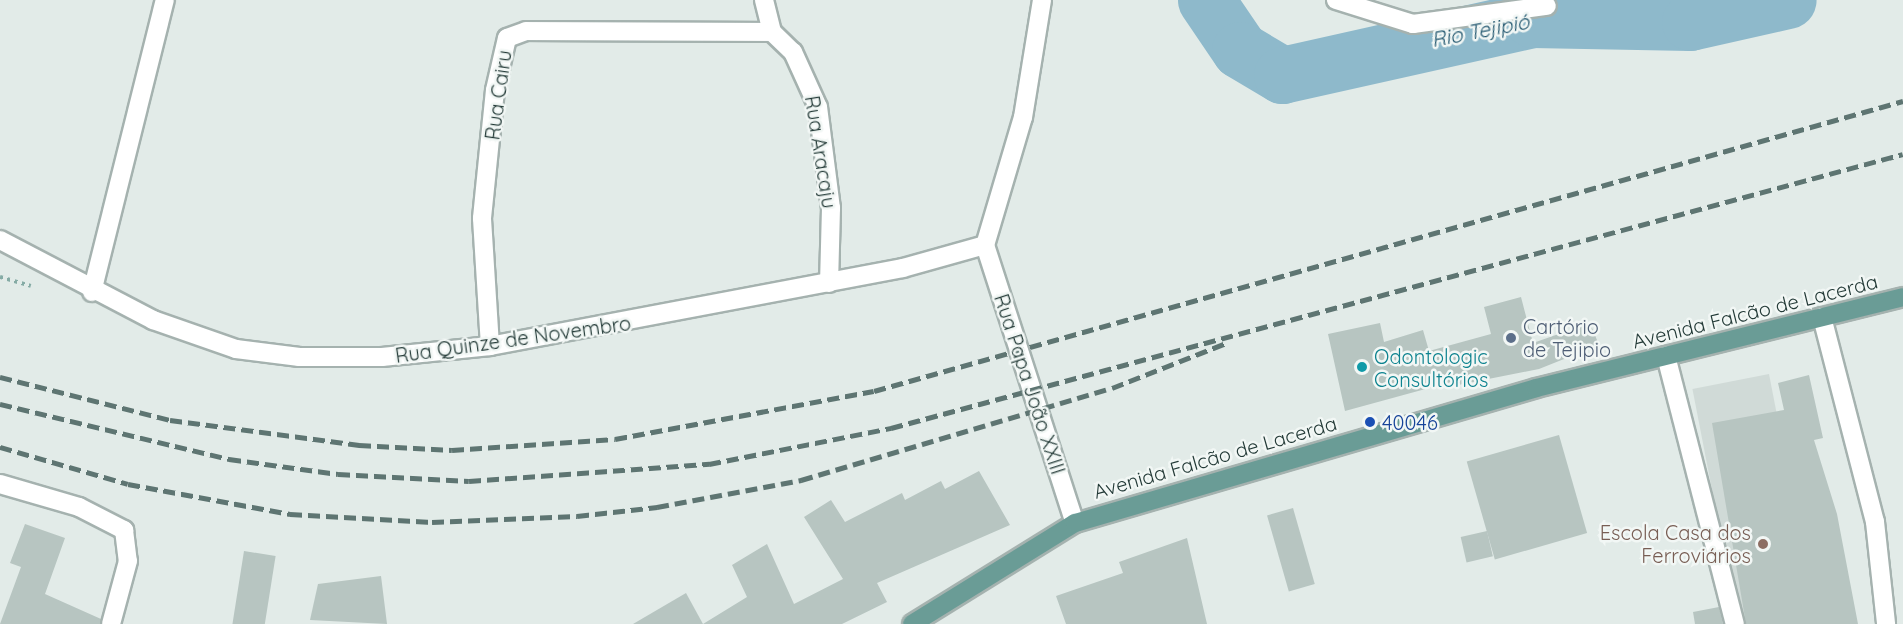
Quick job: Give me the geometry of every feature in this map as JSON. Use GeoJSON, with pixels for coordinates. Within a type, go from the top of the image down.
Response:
{"type":"FeatureCollection","features":[{"type":"Feature","properties":{"kind":"main road","name":"Avenida Falcão de Lacerda"},"geometry":{"type":"LineString","coordinates":[[912,624],[1075,523],[1513,394],[1903,297]]}},
{"type":"Feature","properties":{"kind":"street"},"geometry":{"type":"LineString","coordinates":[[92,292],[165,0]]}},
{"type":"Feature","properties":{"kind":"street"},"geometry":{"type":"LineString","coordinates":[[764,0],[772,32]]}},
{"type":"Feature","properties":{"kind":"street"},"geometry":{"type":"LineString","coordinates":[[985,245],[1023,117],[1042,0]]}},
{"type":"Feature","properties":{"kind":"street"},"geometry":{"type":"LineString","coordinates":[[1336,0],[1413,24],[1547,6]]}},
{"type":"Feature","properties":{"kind":"street","name":"Rua Cairu"},"geometry":{"type":"LineString","coordinates":[[490,346],[482,218],[495,90],[507,38],[526,31],[772,32]]}},
{"type":"Feature","properties":{"kind":"street","name":"Rua Aracaju"},"geometry":{"type":"LineString","coordinates":[[772,32],[793,52],[818,107],[831,208],[829,283]]}},
{"type":"Feature","properties":{"kind":"street","name":"Rua Quinze de Novembro"},"geometry":{"type":"LineString","coordinates":[[0,240],[92,292],[236,350],[299,357],[382,357],[490,346],[903,268],[985,245]]}},
{"type":"Feature","properties":{"kind":"street","name":"Rua Papa João XXIII"},"geometry":{"type":"LineString","coordinates":[[985,245],[1075,523]]}},
{"type":"Feature","properties":{"kind":"street"},"geometry":{"type":"LineString","coordinates":[[1822,317],[1875,522],[1886,624]]}},
{"type":"Feature","properties":{"kind":"street"},"geometry":{"type":"LineString","coordinates":[[1666,356],[1679,399],[1735,624]]}},
{"type":"Feature","properties":{"kind":"street"},"geometry":{"type":"LineString","coordinates":[[0,484],[79,507],[124,530],[128,561],[111,624]]}},
{"type":"Feature","properties":{"kind":"shaded area","name":"Escola Casa dos Ferroviários"},"geometry":{"type":"Polygon","coordinates":[[[1769,374],[1818,624],[1738,624],[1692,389],[1769,374]]]}},
{"type":"Feature","properties":{"kind":"building"},"geometry":{"type":"Polygon","coordinates":[[[1521,297],[1533,343],[1590,323],[1599,345],[1539,369],[1453,386],[1451,382],[1345,411],[1328,334],[1380,323],[1384,342],[1423,330],[1429,351],[1491,334],[1484,307],[1521,297]]]}},
{"type":"Feature","properties":{"kind":"building","name":"Escola Casa dos Ferroviários"},"geometry":{"type":"Polygon","coordinates":[[[1809,375],[1823,438],[1814,440],[1837,514],[1858,624],[1746,624],[1712,423],[1784,410],[1778,383],[1809,375]]]}},
{"type":"Feature","properties":{"kind":"building"},"geometry":{"type":"Polygon","coordinates":[[[1559,435],[1587,533],[1495,560],[1467,461],[1559,435]]]}},
{"type":"Feature","properties":{"kind":"building"},"geometry":{"type":"Polygon","coordinates":[[[979,471],[1010,525],[877,583],[887,602],[842,624],[703,624],[747,597],[732,565],[767,544],[794,604],[843,579],[804,517],[831,500],[845,522],[902,493],[905,500],[941,481],[945,489],[979,471]]]}},
{"type":"Feature","properties":{"kind":"building"},"geometry":{"type":"Polygon","coordinates":[[[1293,508],[1315,584],[1289,591],[1267,515],[1293,508]]]}},
{"type":"Feature","properties":{"kind":"building"},"geometry":{"type":"Polygon","coordinates":[[[25,524],[65,538],[45,594],[101,619],[100,624],[0,624],[21,567],[10,563],[25,524]]]}},
{"type":"Feature","properties":{"kind":"building"},"geometry":{"type":"Polygon","coordinates":[[[1487,531],[1493,556],[1467,562],[1461,537],[1487,531]]]}},
{"type":"Feature","properties":{"kind":"building"},"geometry":{"type":"Polygon","coordinates":[[[1187,538],[1207,624],[1066,624],[1056,596],[1123,573],[1119,562],[1187,538]]]}},
{"type":"Feature","properties":{"kind":"building"},"geometry":{"type":"Polygon","coordinates":[[[244,551],[276,556],[265,624],[232,624],[244,551]]]}},
{"type":"Feature","properties":{"kind":"building"},"geometry":{"type":"Polygon","coordinates":[[[381,576],[387,624],[310,620],[318,584],[381,576]]]}},
{"type":"Feature","properties":{"kind":"building"},"geometry":{"type":"Polygon","coordinates":[[[686,593],[703,624],[633,624],[686,593]]]}},
{"type":"Feature","properties":{"kind":"building"},"geometry":{"type":"Polygon","coordinates":[[[1719,607],[1723,624],[1695,624],[1693,612],[1719,607]]]}},
{"type":"Feature","properties":{"kind":"waterway","name":"Rio Tejipió"},"geometry":{"type":"LineString","coordinates":[[1206,0],[1240,50],[1282,75],[1532,19],[1690,22],[1788,0]]}},
{"type":"Feature","properties":{"kind":"railway"},"geometry":{"type":"LineString","coordinates":[[0,377],[170,420],[359,445],[452,450],[615,439],[874,391],[1903,101]]}},
{"type":"Feature","properties":{"kind":"railway"},"geometry":{"type":"LineString","coordinates":[[0,404],[229,459],[338,474],[469,481],[709,464],[891,428],[1903,154]]}},
{"type":"Feature","properties":{"kind":"railway"},"geometry":{"type":"LineString","coordinates":[[0,447],[128,484],[290,514],[432,522],[577,516],[657,507],[801,480],[1112,388],[1226,343]]}},
{"type":"Feature","properties":{"kind":"place","name":"Cartório de Tejipio"},"geometry":{"type":"Point","coordinates":[1511,338]}},
{"type":"Feature","properties":{"kind":"place","name":"Odontologic Consultórios"},"geometry":{"type":"Point","coordinates":[1362,367]}},
{"type":"Feature","properties":{"kind":"place","name":"40046"},"geometry":{"type":"Point","coordinates":[1370,422]}},
{"type":"Feature","properties":{"kind":"place","name":"Escola Casa dos Ferroviários"},"geometry":{"type":"Point","coordinates":[1763,544]}}]}
